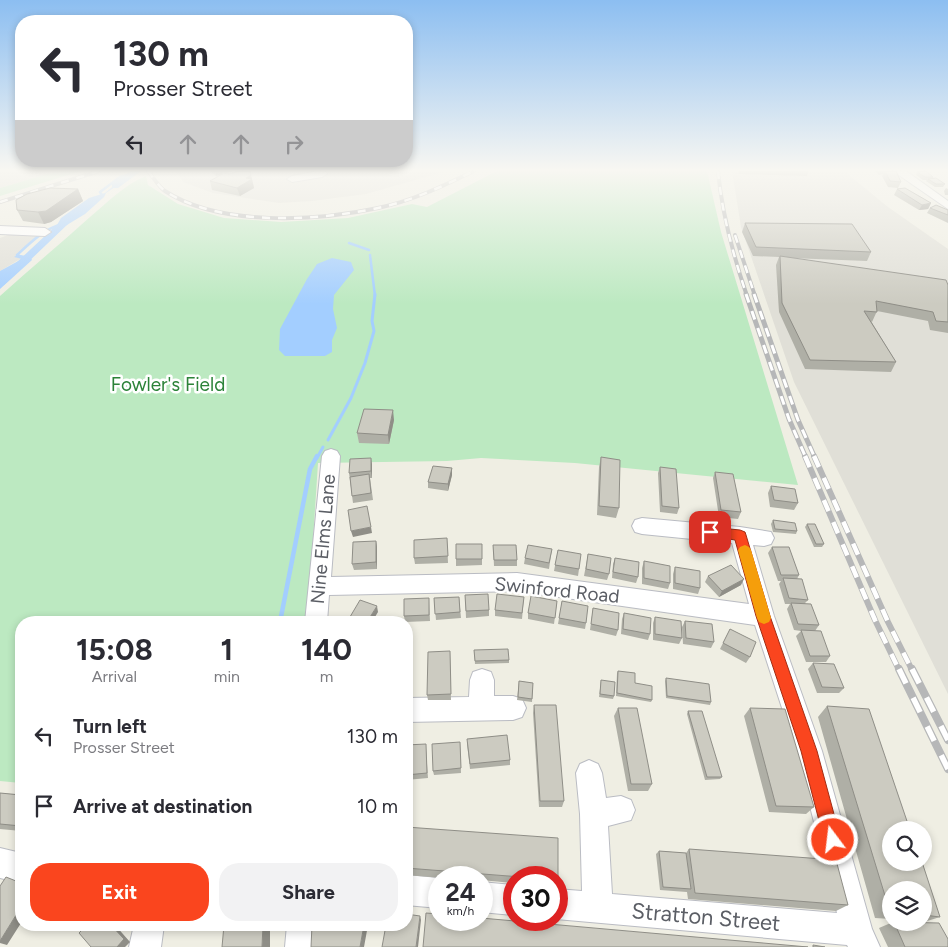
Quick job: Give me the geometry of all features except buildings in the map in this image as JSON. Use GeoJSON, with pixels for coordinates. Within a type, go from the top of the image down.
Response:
{"type":"FeatureCollection","features":[{"type":"Feature","properties":{"kind":"street"},"geometry":{"type":"LineString","coordinates":[[2,231],[46,232]]}},
{"type":"Feature","properties":{"kind":"street","name":"Nine Elms Lane"},"geometry":{"type":"LineString","coordinates":[[317,616],[331,456]]}},
{"type":"Feature","properties":{"kind":"street"},"geometry":{"type":"LineString","coordinates":[[642,526],[752,537],[763,616],[809,751],[860,938]]}},
{"type":"Feature","properties":{"kind":"street","name":"Swinford Road"},"geometry":{"type":"LineString","coordinates":[[320,586],[517,582],[763,616]]}},
{"type":"Feature","properties":{"kind":"street"},"geometry":{"type":"LineString","coordinates":[[481,708],[482,680]]}},
{"type":"Feature","properties":{"kind":"street"},"geometry":{"type":"LineString","coordinates":[[413,710],[513,708]]}},
{"type":"Feature","properties":{"kind":"street"},"geometry":{"type":"LineString","coordinates":[[589,773],[594,814],[597,908]]}},
{"type":"Feature","properties":{"kind":"street"},"geometry":{"type":"LineString","coordinates":[[594,814],[621,810]]}},
{"type":"Feature","properties":{"kind":"street"},"geometry":{"type":"LineString","coordinates":[[0,863],[15,867]]}},
{"type":"Feature","properties":{"kind":"street"},"geometry":{"type":"LineString","coordinates":[[413,891],[428,892]]}},
{"type":"Feature","properties":{"kind":"street","name":"Stratton Street"},"geometry":{"type":"LineString","coordinates":[[568,905],[860,938]]}},
{"type":"Feature","properties":{"kind":"street"},"geometry":{"type":"LineString","coordinates":[[145,947],[148,931]]}},
{"type":"Feature","properties":{"kind":"street"},"geometry":{"type":"LineString","coordinates":[[301,947],[302,931]]}},
{"type":"Feature","properties":{"kind":"shaded area"},"geometry":{"type":"Polygon","coordinates":[[[739,215],[900,215],[948,249],[948,694],[794,382],[741,227],[739,215]]]}},
{"type":"Feature","properties":{"kind":"shaded area"},"geometry":{"type":"Polygon","coordinates":[[[11,234],[41,235],[15,257],[22,258],[0,271],[0,238],[11,234]]]}},
{"type":"Feature","properties":{"kind":"green space","name":"Fowler's Field"},"geometry":{"type":"Polygon","coordinates":[[[92,215],[215,215],[224,218],[281,222],[348,218],[361,215],[717,215],[798,485],[575,463],[481,458],[447,461],[318,463],[310,587],[306,616],[15,616],[15,782],[0,781],[0,296],[92,215]]]}},
{"type":"Feature","properties":{"kind":"water"},"geometry":{"type":"Polygon","coordinates":[[[65,215],[83,215],[52,234],[61,218],[65,215]]]}},
{"type":"Feature","properties":{"kind":"water"},"geometry":{"type":"Polygon","coordinates":[[[17,255],[30,256],[32,260],[0,289],[0,271],[22,259],[14,257],[17,255]]]}},
{"type":"Feature","properties":{"kind":"water"},"geometry":{"type":"Polygon","coordinates":[[[332,258],[351,262],[354,270],[334,295],[333,309],[337,328],[332,340],[332,352],[325,356],[285,356],[279,350],[280,329],[317,264],[332,258]]]}},
{"type":"Feature","properties":{"kind":"waterway"},"geometry":{"type":"LineString","coordinates":[[0,283],[65,222]]}},
{"type":"Feature","properties":{"kind":"waterway"},"geometry":{"type":"LineString","coordinates":[[22,257],[17,255],[49,229],[62,224]]}},
{"type":"Feature","properties":{"kind":"waterway"},"geometry":{"type":"LineString","coordinates":[[349,243],[369,250]]}},
{"type":"Feature","properties":{"kind":"waterway"},"geometry":{"type":"LineString","coordinates":[[370,255],[375,295]]}},
{"type":"Feature","properties":{"kind":"waterway"},"geometry":{"type":"LineString","coordinates":[[328,440],[351,398],[365,363],[374,331],[372,321],[375,295]]}},
{"type":"Feature","properties":{"kind":"waterway"},"geometry":{"type":"LineString","coordinates":[[317,458],[323,447]]}},
{"type":"Feature","properties":{"kind":"waterway"},"geometry":{"type":"LineString","coordinates":[[281,616],[310,469],[317,456]]}},
{"type":"Feature","properties":{"kind":"railway"},"geometry":{"type":"LineString","coordinates":[[236,215],[269,218],[332,215]]}},
{"type":"Feature","properties":{"kind":"railway"},"geometry":{"type":"LineString","coordinates":[[725,215],[747,296]]}},
{"type":"Feature","properties":{"kind":"railway"},"geometry":{"type":"LineString","coordinates":[[735,235],[755,296]]}},
{"type":"Feature","properties":{"kind":"railway"},"geometry":{"type":"LineString","coordinates":[[746,294],[789,419],[806,458]]}},
{"type":"Feature","properties":{"kind":"railway"},"geometry":{"type":"LineString","coordinates":[[754,294],[798,420],[815,458]]}},
{"type":"Feature","properties":{"kind":"railway"},"geometry":{"type":"LineString","coordinates":[[805,456],[875,620],[899,670]]}},
{"type":"Feature","properties":{"kind":"railway"},"geometry":{"type":"LineString","coordinates":[[814,456],[888,622],[912,670]]}},
{"type":"Feature","properties":{"kind":"railway"},"geometry":{"type":"LineString","coordinates":[[899,669],[948,769]]}},
{"type":"Feature","properties":{"kind":"railway"},"geometry":{"type":"LineString","coordinates":[[912,669],[948,740]]}},
{"type":"Feature","properties":{"kind":"slow traffic"},"geometry":{"type":"LineString","coordinates":[[745,550],[764,618]]}},
{"type":"Feature","properties":{"kind":"route"},"geometry":{"type":"LineString","coordinates":[[710,532],[740,535],[763,616],[809,751],[833,840]]}}]}
